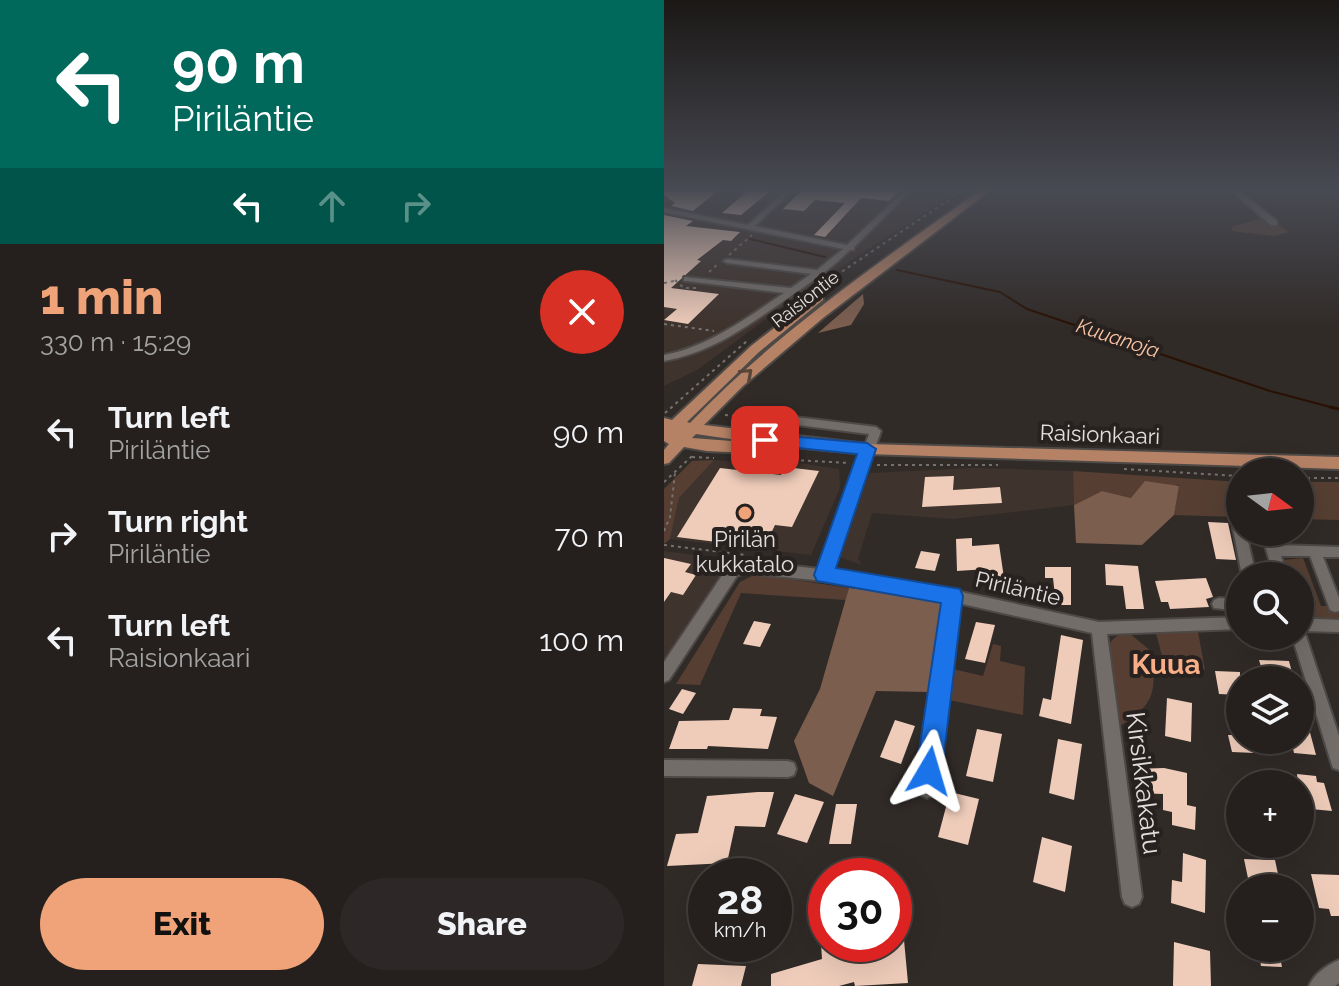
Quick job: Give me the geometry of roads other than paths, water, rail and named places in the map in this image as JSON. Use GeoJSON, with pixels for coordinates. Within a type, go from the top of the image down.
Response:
{"type":"FeatureCollection","features":[{"type":"Feature","properties":{"kind":"main road","name":"Raisiontie"},"geometry":{"type":"LineString","coordinates":[[664,459],[668,426],[801,312],[910,235]]}},
{"type":"Feature","properties":{"kind":"main road","name":"Raisiontie"},"geometry":{"type":"LineString","coordinates":[[668,426],[691,428],[815,315],[930,235]]}},
{"type":"Feature","properties":{"kind":"main road","name":"Raisionkaari"},"geometry":{"type":"LineString","coordinates":[[668,426],[744,449],[1226,468]]}},
{"type":"Feature","properties":{"kind":"main road","name":"Raisionkaari"},"geometry":{"type":"LineString","coordinates":[[691,428],[863,454]]}},
{"type":"Feature","properties":{"kind":"main road","name":"Raisionkaari"},"geometry":{"type":"LineString","coordinates":[[1314,465],[1339,463]]}},
{"type":"Feature","properties":{"kind":"street"},"geometry":{"type":"LineString","coordinates":[[788,235],[851,248]]}},
{"type":"Feature","properties":{"kind":"street"},"geometry":{"type":"LineString","coordinates":[[664,358],[685,354],[723,338],[820,273],[864,235]]}},
{"type":"Feature","properties":{"kind":"street"},"geometry":{"type":"LineString","coordinates":[[727,261],[820,273]]}},
{"type":"Feature","properties":{"kind":"street"},"geometry":{"type":"LineString","coordinates":[[687,279],[793,291]]}},
{"type":"Feature","properties":{"kind":"street"},"geometry":{"type":"LineString","coordinates":[[755,414],[876,431],[863,454],[824,575]]}},
{"type":"Feature","properties":{"kind":"street"},"geometry":{"type":"LineString","coordinates":[[1272,546],[1277,562]]}},
{"type":"Feature","properties":{"kind":"street"},"geometry":{"type":"LineString","coordinates":[[1273,550],[1339,552]]}},
{"type":"Feature","properties":{"kind":"street"},"geometry":{"type":"LineString","coordinates":[[1314,551],[1335,606]]}},
{"type":"Feature","properties":{"kind":"street","name":"Piriläntie"},"geometry":{"type":"LineString","coordinates":[[664,675],[732,572],[745,567],[824,575],[952,596],[1099,628],[1226,623]]}},
{"type":"Feature","properties":{"kind":"street"},"geometry":{"type":"LineString","coordinates":[[927,789],[952,596]]}},
{"type":"Feature","properties":{"kind":"street"},"geometry":{"type":"LineString","coordinates":[[1219,604],[1226,604]]}},
{"type":"Feature","properties":{"kind":"street"},"geometry":{"type":"LineString","coordinates":[[1314,625],[1339,626]]}},
{"type":"Feature","properties":{"kind":"street","name":"Kirsikkakatu"},"geometry":{"type":"LineString","coordinates":[[1099,628],[1132,897]]}},
{"type":"Feature","properties":{"kind":"street"},"geometry":{"type":"LineString","coordinates":[[1303,650],[1339,762]]}},
{"type":"Feature","properties":{"kind":"street"},"geometry":{"type":"LineString","coordinates":[[664,768],[788,769]]}},
{"type":"Feature","properties":{"kind":"street"},"geometry":{"type":"LineString","coordinates":[[1319,986],[1339,970]]}},
{"type":"Feature","properties":{"kind":"waterway"},"geometry":{"type":"LineString","coordinates":[[750,239],[825,257]]}},
{"type":"Feature","properties":{"kind":"waterway","name":"Kuuanoja"},"geometry":{"type":"LineString","coordinates":[[897,270],[1000,292],[1027,309],[1270,391],[1333,408]]}},
{"type":"Feature","properties":{"kind":"waterway","name":"Kuuanoja"},"geometry":{"type":"LineString","coordinates":[[1333,408],[1339,409]]}},
{"type":"Feature","properties":{"kind":"waterway","name":"Kuuanoja"},"geometry":{"type":"LineString","coordinates":[[1333,408],[1338,409]]}},
{"type":"Feature","properties":{"kind":"place","name":"Pirilän kukkatalo"},"geometry":{"type":"Point","coordinates":[745,513]}},
{"type":"Feature","properties":{"kind":"district","name":"Kuua"},"geometry":{"type":"Point","coordinates":[1166,664]}}]}
